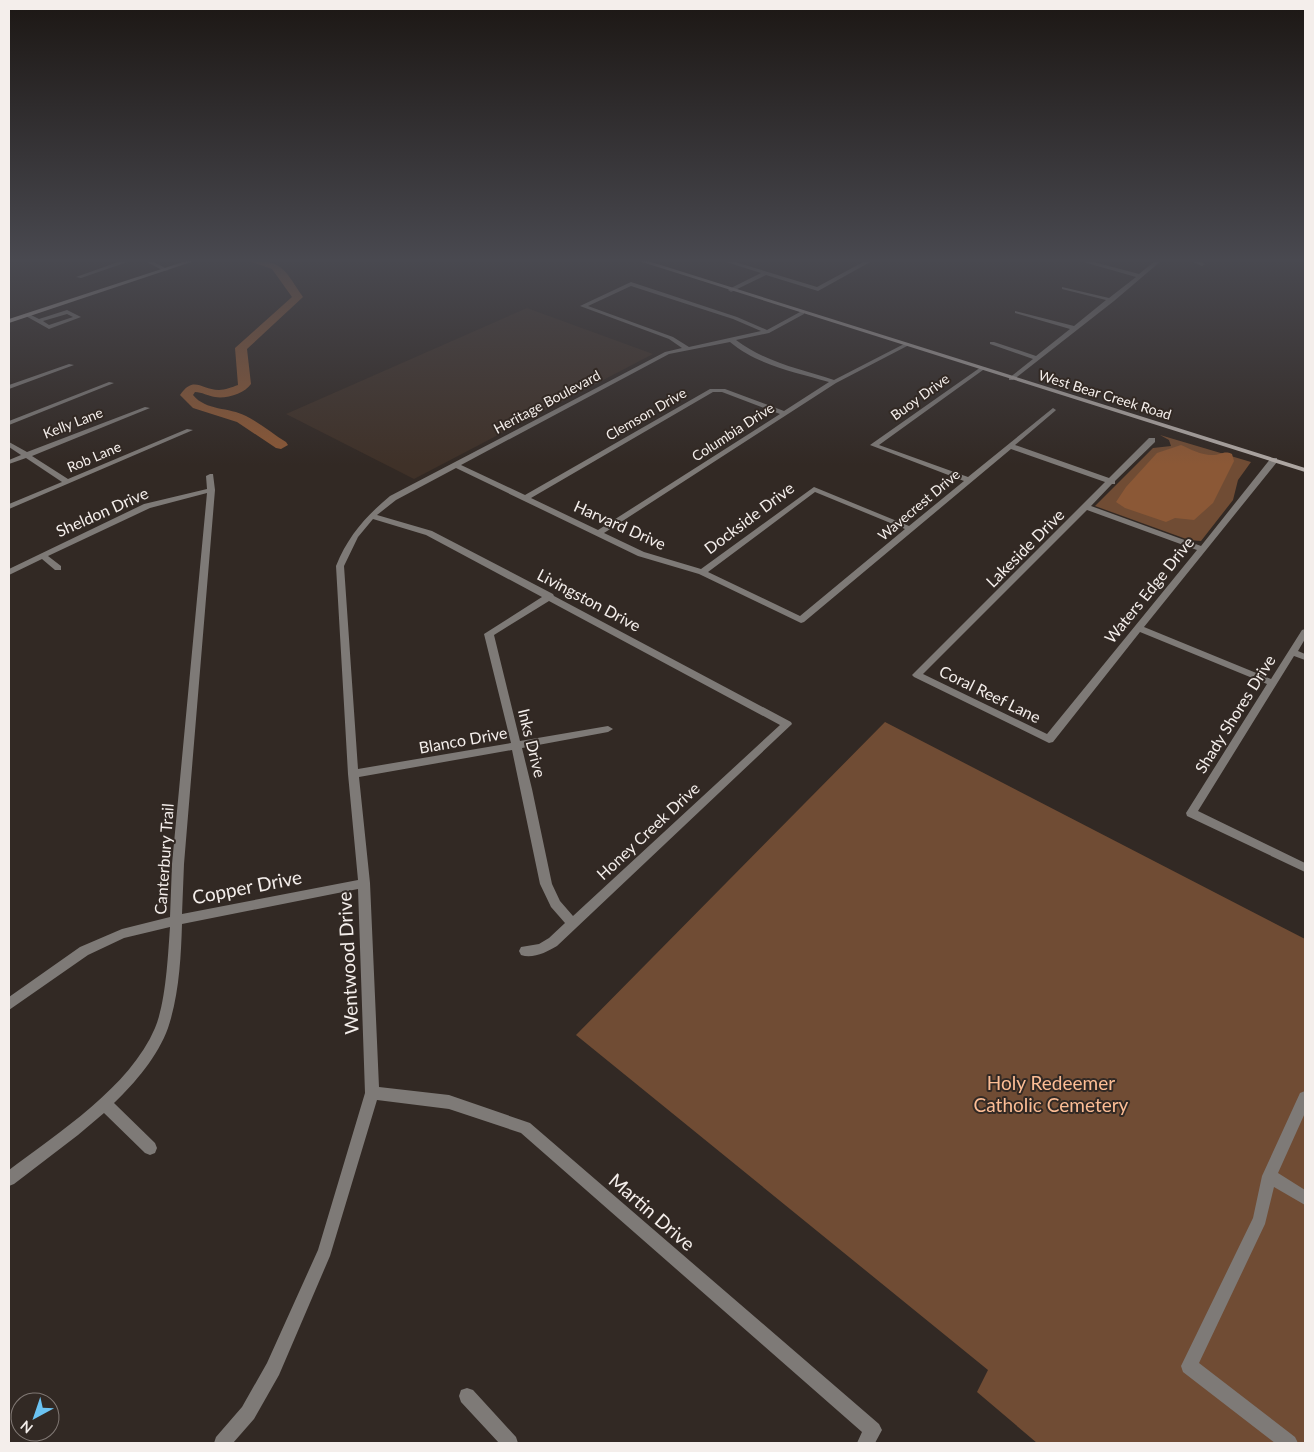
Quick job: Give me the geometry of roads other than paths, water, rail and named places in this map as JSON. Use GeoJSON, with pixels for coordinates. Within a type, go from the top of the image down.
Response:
{"type":"FeatureCollection","features":[{"type":"Feature","properties":{"kind":"main road","name":"West Bear Creek Road"},"geometry":{"type":"LineString","coordinates":[[854,329],[1305,470]]}},
{"type":"Feature","properties":{"kind":"street"},"geometry":{"type":"LineString","coordinates":[[645,329],[671,338],[686,348]]}},
{"type":"Feature","properties":{"kind":"street"},"geometry":{"type":"LineString","coordinates":[[759,329],[767,332]]}},
{"type":"Feature","properties":{"kind":"street","name":"Heritage Boulevard"},"geometry":{"type":"LineString","coordinates":[[420,484],[667,353],[734,340],[773,329]]}},
{"type":"Feature","properties":{"kind":"street"},"geometry":{"type":"LineString","coordinates":[[1011,379],[1073,329]]}},
{"type":"Feature","properties":{"kind":"street"},"geometry":{"type":"LineString","coordinates":[[734,340],[741,348],[756,355],[834,382]]}},
{"type":"Feature","properties":{"kind":"street","name":"Columbia Drive"},"geometry":{"type":"LineString","coordinates":[[883,356],[883,351],[897,342]]}},
{"type":"Feature","properties":{"kind":"street"},"geometry":{"type":"LineString","coordinates":[[992,343],[1037,358]]}},
{"type":"Feature","properties":{"kind":"street","name":"Columbia Drive"},"geometry":{"type":"LineString","coordinates":[[599,533],[834,382],[858,372],[883,356],[891,354],[906,345]]}},
{"type":"Feature","properties":{"kind":"street"},"geometry":{"type":"LineString","coordinates":[[9,388],[72,365]]}},
{"type":"Feature","properties":{"kind":"street","name":"Buoy Drive"},"geometry":{"type":"LineString","coordinates":[[969,480],[874,445],[981,369]]}},
{"type":"Feature","properties":{"kind":"street"},"geometry":{"type":"LineString","coordinates":[[9,423],[111,384]]}},
{"type":"Feature","properties":{"kind":"street","name":"Clemson Drive"},"geometry":{"type":"LineString","coordinates":[[525,498],[712,390],[723,390],[786,414]]}},
{"type":"Feature","properties":{"kind":"street","name":"Kelly Lane"},"geometry":{"type":"LineString","coordinates":[[9,462],[147,408]]}},
{"type":"Feature","properties":{"kind":"street","name":"Wavecrest Drive"},"geometry":{"type":"LineString","coordinates":[[801,620],[1053,410]]}},
{"type":"Feature","properties":{"kind":"street","name":"Rob Lane"},"geometry":{"type":"LineString","coordinates":[[9,507],[189,430]]}},
{"type":"Feature","properties":{"kind":"street","name":"Lakeside Drive"},"geometry":{"type":"LineString","coordinates":[[917,675],[1152,440]]}},
{"type":"Feature","properties":{"kind":"street"},"geometry":{"type":"LineString","coordinates":[[9,444],[67,482]]}},
{"type":"Feature","properties":{"kind":"street"},"geometry":{"type":"LineString","coordinates":[[1010,446],[1112,482]]}},
{"type":"Feature","properties":{"kind":"street","name":"Waters Edge Drive"},"geometry":{"type":"LineString","coordinates":[[1048,739],[1274,460]]}},
{"type":"Feature","properties":{"kind":"street","name":"Harvard Drive"},"geometry":{"type":"LineString","coordinates":[[456,466],[641,554],[702,572],[801,620]]}},
{"type":"Feature","properties":{"kind":"street","name":"Canterbury Trail"},"geometry":{"type":"LineString","coordinates":[[9,1179],[106,1104],[143,1060],[161,1029],[170,992],[179,854],[211,490],[210,476]]}},
{"type":"Feature","properties":{"kind":"street","name":"Wentwood Drive"},"geometry":{"type":"LineString","coordinates":[[222,1443],[248,1413],[273,1369],[325,1251],[372,1093],[364,882],[353,774],[340,566],[347,547],[371,516],[393,498],[420,484]]}},
{"type":"Feature","properties":{"kind":"street","name":"Dockside Drive"},"geometry":{"type":"LineString","coordinates":[[702,572],[814,489],[911,528]]}},
{"type":"Feature","properties":{"kind":"street","name":"Sheldon Drive"},"geometry":{"type":"LineString","coordinates":[[9,572],[146,506],[211,490]]}},
{"type":"Feature","properties":{"kind":"street"},"geometry":{"type":"LineString","coordinates":[[1087,507],[1202,549]]}},
{"type":"Feature","properties":{"kind":"street","name":"Livingston Drive"},"geometry":{"type":"LineString","coordinates":[[371,516],[429,533],[787,724]]}},
{"type":"Feature","properties":{"kind":"street"},"geometry":{"type":"LineString","coordinates":[[43,556],[58,568]]}},
{"type":"Feature","properties":{"kind":"street","name":"Inks Drive"},"geometry":{"type":"LineString","coordinates":[[550,596],[489,634],[546,884],[555,904],[572,923]]}},
{"type":"Feature","properties":{"kind":"street"},"geometry":{"type":"LineString","coordinates":[[1138,628],[1273,683]]}},
{"type":"Feature","properties":{"kind":"street","name":"Shady Shores Drive"},"geometry":{"type":"LineString","coordinates":[[1305,632],[1191,812],[1305,868]]}},
{"type":"Feature","properties":{"kind":"street"},"geometry":{"type":"LineString","coordinates":[[1293,652],[1305,657]]}},
{"type":"Feature","properties":{"kind":"street","name":"Coral Reef Lane"},"geometry":{"type":"LineString","coordinates":[[917,675],[1048,739]]}},
{"type":"Feature","properties":{"kind":"street","name":"Honey Creek Drive"},"geometry":{"type":"LineString","coordinates":[[525,951],[540,949],[553,942],[787,724]]}},
{"type":"Feature","properties":{"kind":"street","name":"Blanco Drive"},"geometry":{"type":"LineString","coordinates":[[353,774],[608,729]]}},
{"type":"Feature","properties":{"kind":"street","name":"Copper Drive"},"geometry":{"type":"LineString","coordinates":[[9,1004],[84,952],[122,934],[176,920],[364,882]]}},
{"type":"Feature","properties":{"kind":"street","name":"Martin Drive"},"geometry":{"type":"LineString","coordinates":[[372,1093],[449,1102],[525,1128],[869,1437]]}},
{"type":"Feature","properties":{"kind":"street"},"geometry":{"type":"LineString","coordinates":[[1289,1443],[1189,1366],[1260,1219],[1269,1176],[1305,1098]]}},
{"type":"Feature","properties":{"kind":"street"},"geometry":{"type":"LineString","coordinates":[[106,1104],[150,1148]]}},
{"type":"Feature","properties":{"kind":"street"},"geometry":{"type":"LineString","coordinates":[[1269,1176],[1305,1198]]}},
{"type":"Feature","properties":{"kind":"street"},"geometry":{"type":"LineString","coordinates":[[467,1396],[510,1443]]}},
{"type":"Feature","properties":{"kind":"waterway"},"geometry":{"type":"LineString","coordinates":[[263,329],[241,348],[245,384],[242,388],[221,394],[214,394],[196,388],[191,389],[186,395],[191,401],[204,409],[242,419],[281,445]]}},
{"type":"Feature","properties":{"kind":"park label","name":"Holy Redeemer Catholic Cemetery"},"geometry":{"type":"Point","coordinates":[1051,1094]}}]}
